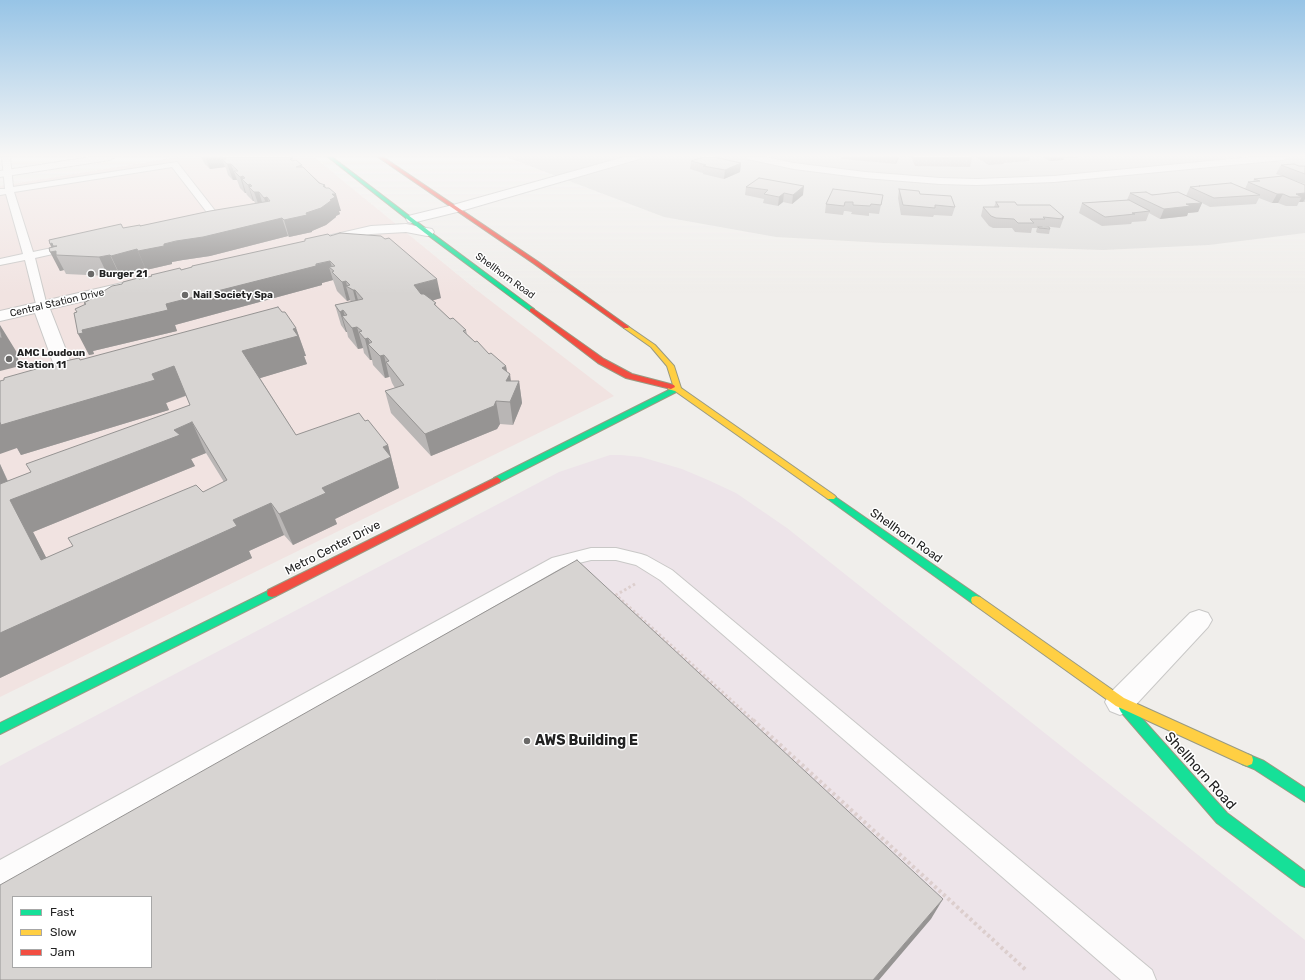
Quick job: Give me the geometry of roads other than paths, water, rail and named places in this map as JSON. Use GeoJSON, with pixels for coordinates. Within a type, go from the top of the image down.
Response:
{"type":"FeatureCollection","features":[{"type":"Feature","properties":{"kind":"main road","name":"Shellhorn Road"},"geometry":{"type":"LineString","coordinates":[[389,203],[602,361],[628,376],[678,390],[1120,702],[1259,765],[1305,796]]}},
{"type":"Feature","properties":{"kind":"main road"},"geometry":{"type":"LineString","coordinates":[[449,203],[653,346],[670,366],[678,390]]}},
{"type":"Feature","properties":{"kind":"main road","name":"Metro Center Drive"},"geometry":{"type":"LineString","coordinates":[[0,730],[678,390]]}},
{"type":"Feature","properties":{"kind":"main road","name":"Shellhorn Road"},"geometry":{"type":"LineString","coordinates":[[1120,702],[1222,818],[1305,880]]}},
{"type":"Feature","properties":{"kind":"street"},"geometry":{"type":"LineString","coordinates":[[412,219],[475,203]]}},
{"type":"Feature","properties":{"kind":"street"},"geometry":{"type":"LineString","coordinates":[[371,230],[392,218],[395,214],[395,207]]}},
{"type":"Feature","properties":{"kind":"street"},"geometry":{"type":"LineString","coordinates":[[311,244],[371,230],[406,228],[427,232]]}},
{"type":"Feature","properties":{"kind":"street","name":"Central Station Drive"},"geometry":{"type":"LineString","coordinates":[[0,316],[144,282]]}},
{"type":"Feature","properties":{"kind":"street"},"geometry":{"type":"LineString","coordinates":[[41,306],[64,368]]}},
{"type":"Feature","properties":{"kind":"street"},"geometry":{"type":"LineString","coordinates":[[1120,702],[1199,620]]}},
{"type":"Feature","properties":{"kind":"lane"},"geometry":{"type":"LineString","coordinates":[[9,203],[29,256],[41,306]]}},
{"type":"Feature","properties":{"kind":"lane"},"geometry":{"type":"LineString","coordinates":[[193,221],[214,217],[203,203]]}},
{"type":"Feature","properties":{"kind":"lane"},"geometry":{"type":"LineString","coordinates":[[0,262],[78,246]]}},
{"type":"Feature","properties":{"kind":"lane"},"geometry":{"type":"LineString","coordinates":[[0,874],[558,562],[591,554],[616,554],[641,560],[666,575],[1142,980]]}},
{"type":"Feature","properties":{"kind":"place","name":"Burger 21"},"geometry":{"type":"Point","coordinates":[91,274]}},
{"type":"Feature","properties":{"kind":"place","name":"Nail Society Spa"},"geometry":{"type":"Point","coordinates":[185,295]}},
{"type":"Feature","properties":{"kind":"place","name":"AMC Loudoun Station 11"},"geometry":{"type":"Point","coordinates":[9,359]}},
{"type":"Feature","properties":{"kind":"place","name":"AWS Building E"},"geometry":{"type":"Point","coordinates":[527,741]}}]}
